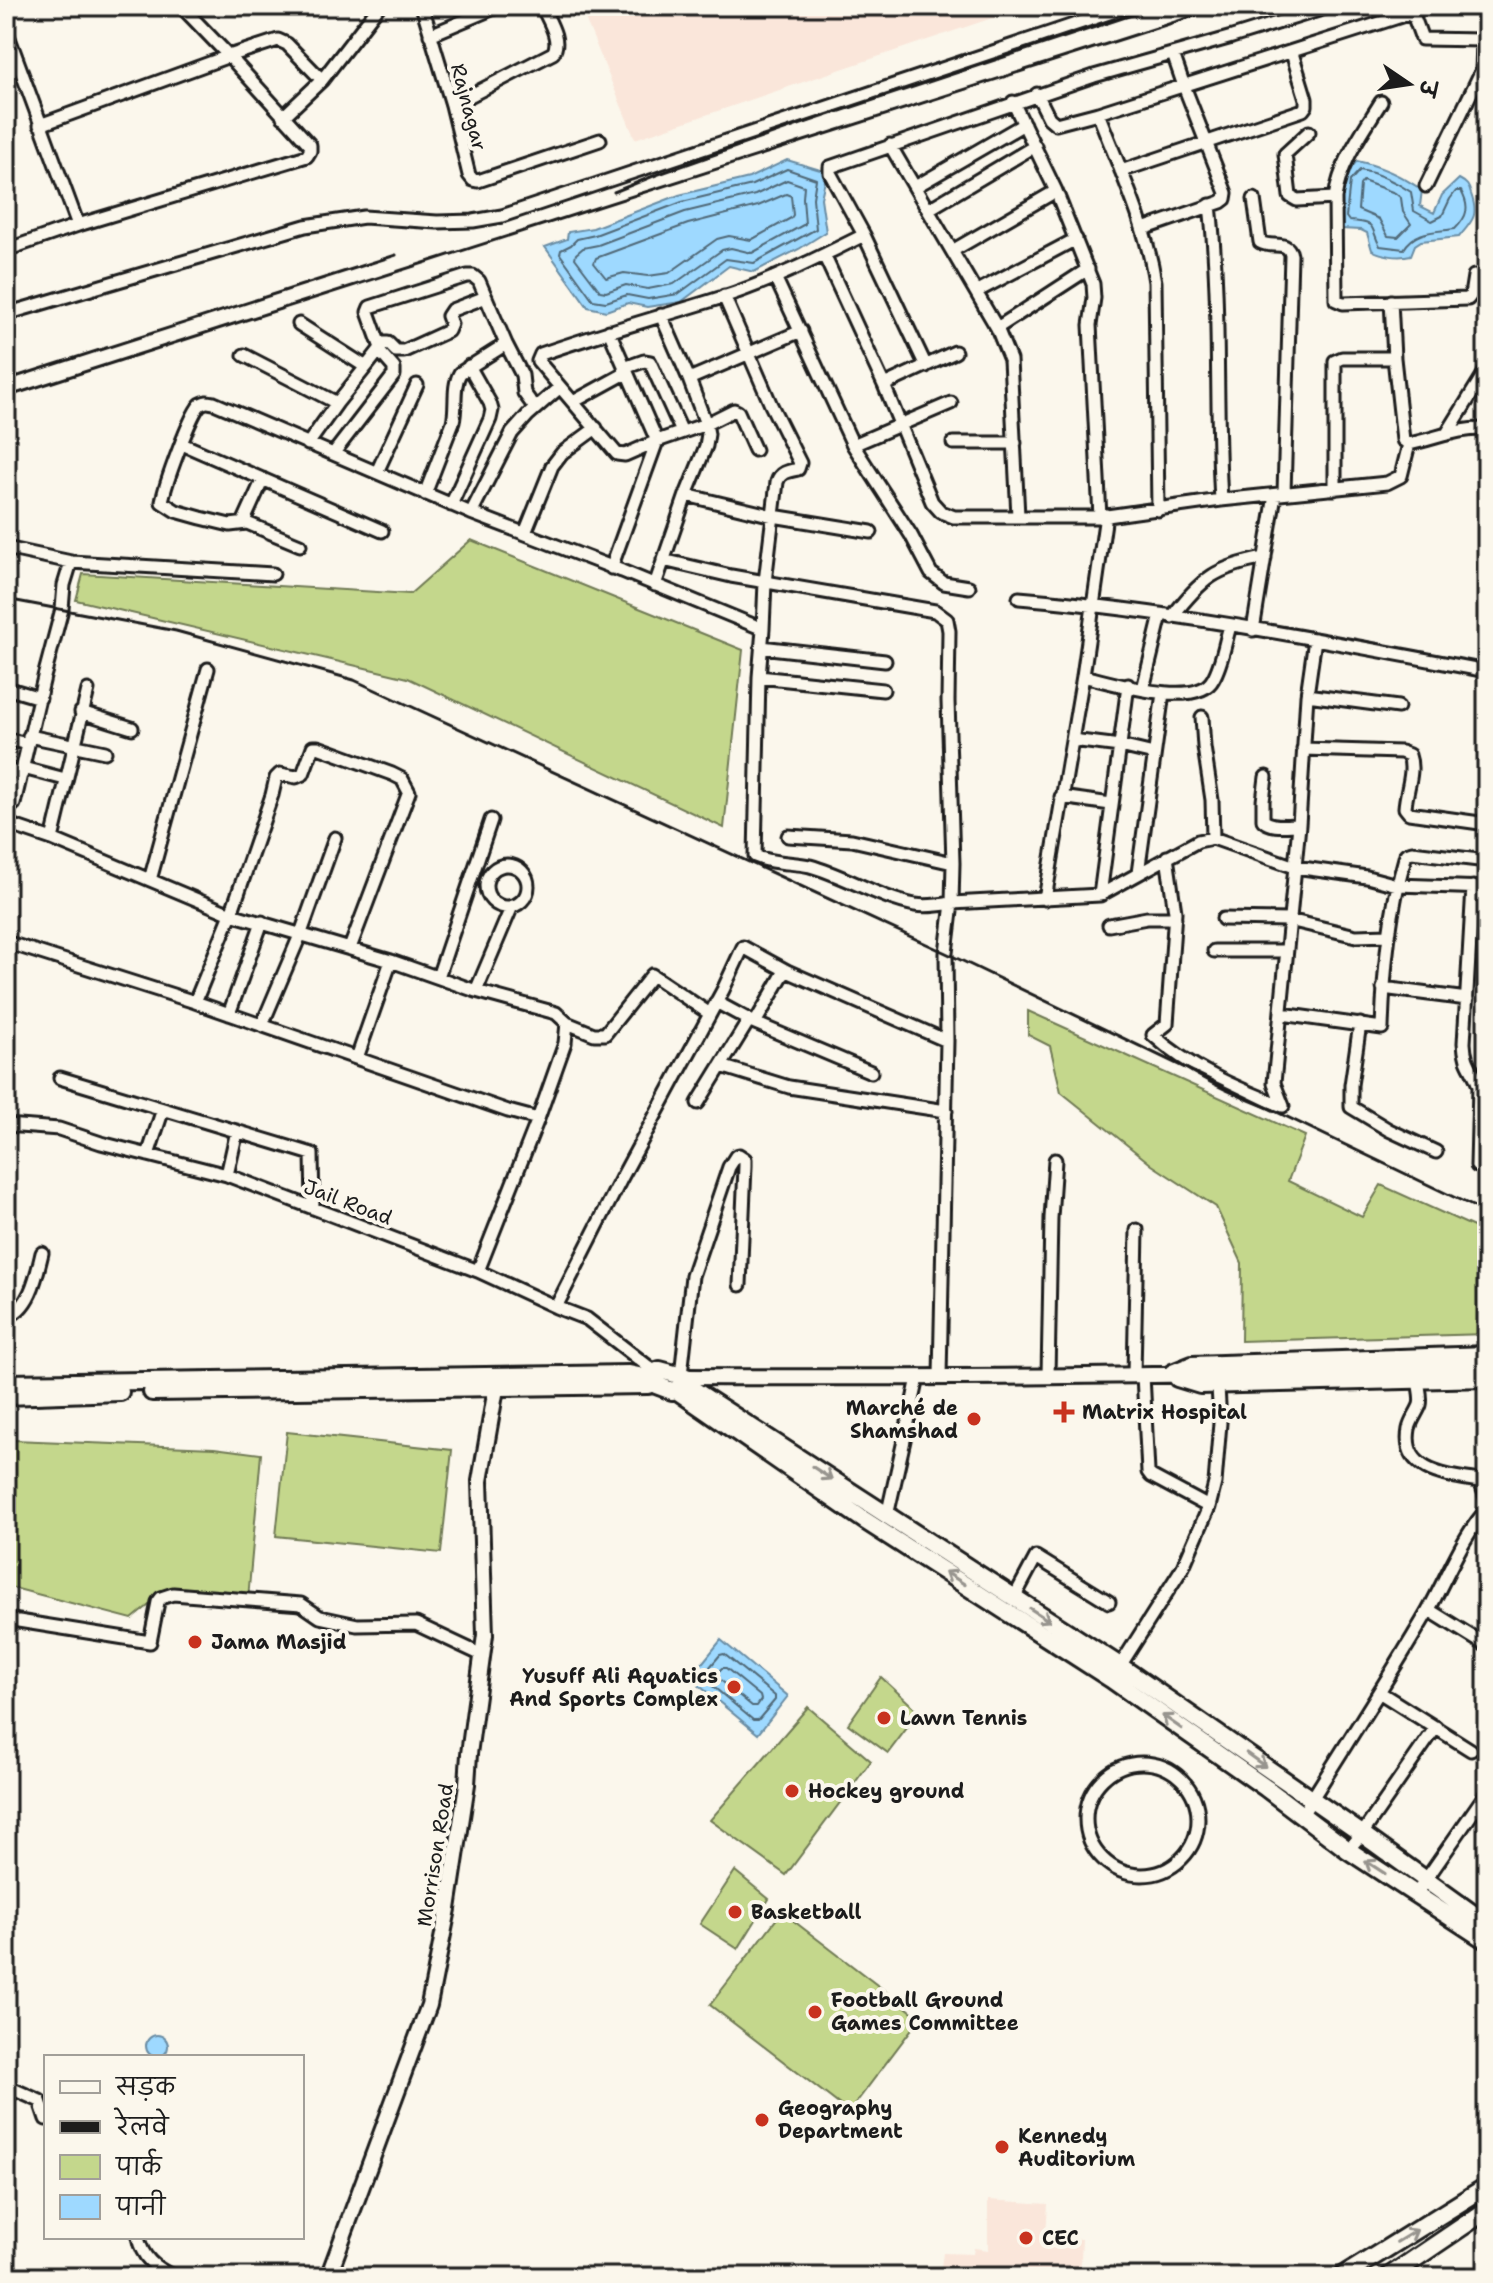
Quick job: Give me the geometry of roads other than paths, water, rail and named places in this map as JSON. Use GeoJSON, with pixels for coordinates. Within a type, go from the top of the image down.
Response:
{"type":"FeatureCollection","features":[{"type":"Feature","properties":{"kind":"main road"},"geometry":{"type":"LineString","coordinates":[[6,1396],[496,1383],[629,1374],[653,1378],[666,1370],[864,1520],[1111,1679],[1348,1850],[1487,1941]]}},
{"type":"Feature","properties":{"kind":"main road"},"geometry":{"type":"LineString","coordinates":[[682,1382],[1120,1666],[1487,1924]]}},
{"type":"Feature","properties":{"kind":"main road"},"geometry":{"type":"LineString","coordinates":[[6,1383],[496,1383]]}},
{"type":"Feature","properties":{"kind":"main road"},"geometry":{"type":"LineString","coordinates":[[1347,2275],[1487,2186]]}},
{"type":"Feature","properties":{"kind":"main road"},"geometry":{"type":"LineString","coordinates":[[1388,2277],[1487,2210]]}},
{"type":"Feature","properties":{"kind":"street"},"geometry":{"type":"LineString","coordinates":[[6,250],[78,225],[307,156],[310,145],[181,6]]}},
{"type":"Feature","properties":{"kind":"street"},"geometry":{"type":"LineString","coordinates":[[283,117],[322,80],[379,6]]}},
{"type":"Feature","properties":{"kind":"street","name":"Rajnagar"},"geometry":{"type":"LineString","coordinates":[[422,6],[469,175],[473,180],[478,181],[600,140]]}},
{"type":"Feature","properties":{"kind":"street"},"geometry":{"type":"LineString","coordinates":[[430,35],[499,6]]}},
{"type":"Feature","properties":{"kind":"street"},"geometry":{"type":"LineString","coordinates":[[452,105],[553,53],[557,41],[542,6]]}},
{"type":"Feature","properties":{"kind":"street"},"geometry":{"type":"LineString","coordinates":[[6,314],[305,226],[364,217],[437,222],[502,216],[1130,6]]}},
{"type":"Feature","properties":{"kind":"street"},"geometry":{"type":"LineString","coordinates":[[926,366],[829,169],[832,166],[1037,94],[1332,6]]}},
{"type":"Feature","properties":{"kind":"street"},"geometry":{"type":"LineString","coordinates":[[1037,94],[1049,118],[1056,124],[1292,53],[1408,14],[1414,17],[1422,39],[1485,40],[1482,70],[1426,186]]}},
{"type":"Feature","properties":{"kind":"street"},"geometry":{"type":"LineString","coordinates":[[6,30],[78,225]]}},
{"type":"Feature","properties":{"kind":"street"},"geometry":{"type":"LineString","coordinates":[[40,125],[272,41],[283,41],[322,80]]}},
{"type":"Feature","properties":{"kind":"street"},"geometry":{"type":"LineString","coordinates":[[1121,171],[1303,110],[1306,99],[1292,53]]}},
{"type":"Feature","properties":{"kind":"street"},"geometry":{"type":"LineString","coordinates":[[1143,229],[1225,199],[1226,193],[1173,54]]}},
{"type":"Feature","properties":{"kind":"street"},"geometry":{"type":"LineString","coordinates":[[1013,102],[1056,191],[1093,284],[1090,325],[1103,516],[1083,676],[1045,899]]}},
{"type":"Feature","properties":{"kind":"street"},"geometry":{"type":"LineString","coordinates":[[1381,102],[1343,167],[1335,198],[1336,300],[1343,303],[1468,299],[1474,276],[1487,275]]}},
{"type":"Feature","properties":{"kind":"street"},"geometry":{"type":"LineString","coordinates":[[1098,113],[1151,253],[1155,282],[1158,510]]}},
{"type":"Feature","properties":{"kind":"street"},"geometry":{"type":"LineString","coordinates":[[915,187],[1024,124]]}},
{"type":"Feature","properties":{"kind":"street"},"geometry":{"type":"LineString","coordinates":[[1309,132],[1285,154],[1290,196],[1297,200],[1335,198]]}},
{"type":"Feature","properties":{"kind":"street"},"geometry":{"type":"LineString","coordinates":[[890,145],[997,328],[1010,360],[1018,516]]}},
{"type":"Feature","properties":{"kind":"street"},"geometry":{"type":"LineString","coordinates":[[929,209],[1035,146]]}},
{"type":"Feature","properties":{"kind":"street"},"geometry":{"type":"LineString","coordinates":[[952,251],[1056,191]]}},
{"type":"Feature","properties":{"kind":"street"},"geometry":{"type":"LineString","coordinates":[[1253,630],[1280,494],[1291,255],[1285,246],[1260,242],[1254,199]]}},
{"type":"Feature","properties":{"kind":"street"},"geometry":{"type":"LineString","coordinates":[[1210,205],[1216,256],[1216,386],[1221,500]]}},
{"type":"Feature","properties":{"kind":"street"},"geometry":{"type":"LineString","coordinates":[[755,450],[736,410],[625,455],[617,454],[538,361],[538,357],[775,277],[864,235]]}},
{"type":"Feature","properties":{"kind":"street"},"geometry":{"type":"LineString","coordinates":[[976,292],[1076,239]]}},
{"type":"Feature","properties":{"kind":"street"},"geometry":{"type":"LineString","coordinates":[[824,255],[884,385],[932,502],[941,512],[954,517],[1103,516],[1395,481],[1405,468],[1409,444]]}},
{"type":"Feature","properties":{"kind":"street"},"geometry":{"type":"LineString","coordinates":[[997,328],[1088,269]]}},
{"type":"Feature","properties":{"kind":"street"},"geometry":{"type":"LineString","coordinates":[[333,454],[394,375],[394,368],[380,347],[368,312],[370,307],[467,276],[479,281],[522,375],[524,393],[535,408]]}},
{"type":"Feature","properties":{"kind":"street"},"geometry":{"type":"LineString","coordinates":[[775,277],[853,445],[911,535],[931,573],[944,583],[969,587]]}},
{"type":"Feature","properties":{"kind":"street"},"geometry":{"type":"LineString","coordinates":[[724,296],[800,463],[798,469],[779,476],[765,582],[759,677],[755,856],[809,866],[917,906],[1100,895],[1198,841],[1213,838],[1295,867],[1367,877],[1397,885],[1487,888]]}},
{"type":"Feature","properties":{"kind":"street"},"geometry":{"type":"LineString","coordinates":[[308,444],[380,347],[388,343],[396,351],[404,351],[448,331],[451,324],[448,316],[452,310],[486,297]]}},
{"type":"Feature","properties":{"kind":"street"},"geometry":{"type":"LineString","coordinates":[[1391,301],[1403,440],[1409,444]]}},
{"type":"Feature","properties":{"kind":"street"},"geometry":{"type":"LineString","coordinates":[[655,585],[708,434],[689,379],[661,315]]}},
{"type":"Feature","properties":{"kind":"street"},"geometry":{"type":"LineString","coordinates":[[299,324],[366,367]]}},
{"type":"Feature","properties":{"kind":"street"},"geometry":{"type":"LineString","coordinates":[[609,331],[657,441],[611,568]]}},
{"type":"Feature","properties":{"kind":"street"},"geometry":{"type":"LineString","coordinates":[[689,379],[801,331]]}},
{"type":"Feature","properties":{"kind":"street"},"geometry":{"type":"LineString","coordinates":[[425,494],[453,422],[457,378],[469,366],[506,344]]}},
{"type":"Feature","properties":{"kind":"street"},"geometry":{"type":"LineString","coordinates":[[884,385],[955,352]]}},
{"type":"Feature","properties":{"kind":"street"},"geometry":{"type":"LineString","coordinates":[[244,355],[337,403]]}},
{"type":"Feature","properties":{"kind":"street"},"geometry":{"type":"LineString","coordinates":[[1335,489],[1335,361],[1342,358],[1394,358]]}},
{"type":"Feature","properties":{"kind":"street"},"geometry":{"type":"LineString","coordinates":[[573,402],[644,361],[650,362],[682,432]]}},
{"type":"Feature","properties":{"kind":"street"},"geometry":{"type":"LineString","coordinates":[[451,505],[492,410],[469,366]]}},
{"type":"Feature","properties":{"kind":"street"},"geometry":{"type":"LineString","coordinates":[[1448,432],[1487,369]]}},
{"type":"Feature","properties":{"kind":"street"},"geometry":{"type":"LineString","coordinates":[[377,472],[417,385]]}},
{"type":"Feature","properties":{"kind":"street"},"geometry":{"type":"LineString","coordinates":[[471,513],[512,433],[560,387]]}},
{"type":"Feature","properties":{"kind":"street"},"geometry":{"type":"LineString","coordinates":[[300,545],[252,525],[230,525],[201,518],[176,511],[162,502],[199,405],[214,403],[451,505],[763,629]]}},
{"type":"Feature","properties":{"kind":"street"},"geometry":{"type":"LineString","coordinates":[[853,445],[951,403]]}},
{"type":"Feature","properties":{"kind":"street"},"geometry":{"type":"LineString","coordinates":[[525,533],[552,466],[562,453],[596,428]]}},
{"type":"Feature","properties":{"kind":"street"},"geometry":{"type":"LineString","coordinates":[[1409,444],[1468,428],[1487,429]]}},
{"type":"Feature","properties":{"kind":"street"},"geometry":{"type":"LineString","coordinates":[[953,443],[1015,443]]}},
{"type":"Feature","properties":{"kind":"street"},"geometry":{"type":"LineString","coordinates":[[182,444],[382,531]]}},
{"type":"Feature","properties":{"kind":"street"},"geometry":{"type":"LineString","coordinates":[[243,523],[263,479]]}},
{"type":"Feature","properties":{"kind":"street"},"geometry":{"type":"LineString","coordinates":[[686,495],[773,516],[871,532]]}},
{"type":"Feature","properties":{"kind":"street"},"geometry":{"type":"LineString","coordinates":[[6,548],[71,562],[273,574]]}},
{"type":"Feature","properties":{"kind":"street"},"geometry":{"type":"LineString","coordinates":[[1143,689],[1166,616],[1202,582],[1221,569],[1265,558]]}},
{"type":"Feature","properties":{"kind":"street"},"geometry":{"type":"LineString","coordinates":[[663,560],[731,576],[935,611],[947,620],[953,863],[946,953],[940,1376]]}},
{"type":"Feature","properties":{"kind":"street"},"geometry":{"type":"LineString","coordinates":[[71,562],[22,771],[10,803],[7,828],[52,839],[231,914],[556,1013],[567,1023],[594,1034],[605,1034],[652,975],[710,1014]]}},
{"type":"Feature","properties":{"kind":"street"},"geometry":{"type":"LineString","coordinates":[[1019,598],[1092,604],[1315,639],[1487,671]]}},
{"type":"Feature","properties":{"kind":"street"},"geometry":{"type":"LineString","coordinates":[[1083,676],[1163,693],[1190,694],[1204,690],[1213,680],[1230,626]]}},
{"type":"Feature","properties":{"kind":"street"},"geometry":{"type":"LineString","coordinates":[[1167,857],[1175,918],[1167,1024],[1153,1035],[1175,1054],[1253,1095],[1283,1106],[1274,1083],[1299,825],[1307,695],[1315,639]]}},
{"type":"Feature","properties":{"kind":"street"},"geometry":{"type":"LineString","coordinates":[[761,647],[885,661]]}},
{"type":"Feature","properties":{"kind":"street"},"geometry":{"type":"LineString","coordinates":[[150,880],[208,669]]}},
{"type":"Feature","properties":{"kind":"street"},"geometry":{"type":"LineString","coordinates":[[759,677],[883,690]]}},
{"type":"Feature","properties":{"kind":"street"},"geometry":{"type":"LineString","coordinates":[[1100,895],[1128,685]]}},
{"type":"Feature","properties":{"kind":"street"},"geometry":{"type":"LineString","coordinates":[[6,688],[40,698]]}},
{"type":"Feature","properties":{"kind":"street"},"geometry":{"type":"LineString","coordinates":[[52,839],[88,690]]}},
{"type":"Feature","properties":{"kind":"street"},"geometry":{"type":"LineString","coordinates":[[1138,873],[1163,693]]}},
{"type":"Feature","properties":{"kind":"street"},"geometry":{"type":"LineString","coordinates":[[1307,695],[1398,707]]}},
{"type":"Feature","properties":{"kind":"street"},"geometry":{"type":"LineString","coordinates":[[81,712],[132,728]]}},
{"type":"Feature","properties":{"kind":"street"},"geometry":{"type":"LineString","coordinates":[[1202,717],[1212,800],[1213,838]]}},
{"type":"Feature","properties":{"kind":"street"},"geometry":{"type":"LineString","coordinates":[[6,739],[73,745],[105,752]]}},
{"type":"Feature","properties":{"kind":"street"},"geometry":{"type":"LineString","coordinates":[[1072,740],[1154,754]]}},
{"type":"Feature","properties":{"kind":"street"},"geometry":{"type":"LineString","coordinates":[[195,1002],[231,914],[276,778],[280,774],[296,777],[303,774],[313,747],[392,774],[402,779],[409,792],[350,948]]}},
{"type":"Feature","properties":{"kind":"street"},"geometry":{"type":"LineString","coordinates":[[1303,749],[1401,752],[1409,755],[1412,760],[1405,808],[1409,813],[1487,824]]}},
{"type":"Feature","properties":{"kind":"street"},"geometry":{"type":"LineString","coordinates":[[6,770],[65,779]]}},
{"type":"Feature","properties":{"kind":"street"},"geometry":{"type":"LineString","coordinates":[[1266,777],[1263,820],[1274,825],[1299,825]]}},
{"type":"Feature","properties":{"kind":"street"},"geometry":{"type":"LineString","coordinates":[[1061,797],[1111,804]]}},
{"type":"Feature","properties":{"kind":"street"},"geometry":{"type":"LineString","coordinates":[[438,977],[491,820]]}},
{"type":"Feature","properties":{"kind":"street"},"geometry":{"type":"LineString","coordinates":[[788,836],[852,840],[953,863]]}},
{"type":"Feature","properties":{"kind":"street"},"geometry":{"type":"LineString","coordinates":[[262,1025],[301,933],[335,838]]}},
{"type":"Feature","properties":{"kind":"street"},"geometry":{"type":"LineString","coordinates":[[1282,1014],[1382,1028],[1384,965],[1397,885],[1406,854],[1412,852],[1487,861]]}},
{"type":"Feature","properties":{"kind":"street"},"geometry":{"type":"LineString","coordinates":[[1473,887],[1464,1043],[1467,1064],[1476,1075],[1479,1086],[1477,1166]]}},
{"type":"Feature","properties":{"kind":"street"},"geometry":{"type":"LineString","coordinates":[[476,991],[512,906]]}},
{"type":"Feature","properties":{"kind":"street"},"geometry":{"type":"LineString","coordinates":[[1109,925],[1147,918],[1175,918]]}},
{"type":"Feature","properties":{"kind":"street"},"geometry":{"type":"LineString","coordinates":[[1223,919],[1289,920],[1356,936],[1389,935]]}},
{"type":"Feature","properties":{"kind":"street"},"geometry":{"type":"LineString","coordinates":[[229,1014],[262,922]]}},
{"type":"Feature","properties":{"kind":"street"},"geometry":{"type":"LineString","coordinates":[[6,942],[195,1002],[538,1119]]}},
{"type":"Feature","properties":{"kind":"street"},"geometry":{"type":"LineString","coordinates":[[556,1307],[743,947],[787,971],[947,1041]]}},
{"type":"Feature","properties":{"kind":"street"},"geometry":{"type":"LineString","coordinates":[[1214,951],[1285,951]]}},
{"type":"Feature","properties":{"kind":"street"},"geometry":{"type":"LineString","coordinates":[[357,1058],[391,961]]}},
{"type":"Feature","properties":{"kind":"street"},"geometry":{"type":"LineString","coordinates":[[698,1103],[787,971]]}},
{"type":"Feature","properties":{"kind":"street"},"geometry":{"type":"LineString","coordinates":[[1383,988],[1467,999]]}},
{"type":"Feature","properties":{"kind":"street"},"geometry":{"type":"LineString","coordinates":[[716,1002],[752,1021],[871,1072]]}},
{"type":"Feature","properties":{"kind":"street"},"geometry":{"type":"LineString","coordinates":[[478,1271],[538,1119],[565,1043],[567,1023]]}},
{"type":"Feature","properties":{"kind":"street"},"geometry":{"type":"LineString","coordinates":[[1360,1024],[1351,1107],[1389,1130],[1436,1152]]}},
{"type":"Feature","properties":{"kind":"street"},"geometry":{"type":"LineString","coordinates":[[721,1066],[789,1087],[946,1111]]}},
{"type":"Feature","properties":{"kind":"street"},"geometry":{"type":"LineString","coordinates":[[60,1078],[312,1154],[313,1208]]}},
{"type":"Feature","properties":{"kind":"street"},"geometry":{"type":"LineString","coordinates":[[148,1155],[163,1109]]}},
{"type":"Feature","properties":{"kind":"street","name":"Jail Road"},"geometry":{"type":"LineString","coordinates":[[6,1125],[59,1129],[227,1175],[478,1271],[587,1319],[653,1378]]}},
{"type":"Feature","properties":{"kind":"street"},"geometry":{"type":"LineString","coordinates":[[227,1175],[237,1131]]}},
{"type":"Feature","properties":{"kind":"street"},"geometry":{"type":"LineString","coordinates":[[740,1285],[745,1159],[739,1155],[729,1167],[692,1276],[682,1382],[940,1376],[1190,1375],[1487,1365]]}},
{"type":"Feature","properties":{"kind":"street"},"geometry":{"type":"LineString","coordinates":[[1048,1376],[1055,1160]]}},
{"type":"Feature","properties":{"kind":"street"},"geometry":{"type":"LineString","coordinates":[[1137,1230],[1139,1375],[1148,1472],[1209,1507]]}},
{"type":"Feature","properties":{"kind":"street"},"geometry":{"type":"LineString","coordinates":[[6,1316],[18,1311],[22,1305],[34,1281],[42,1253]]}},
{"type":"Feature","properties":{"kind":"street"},"geometry":{"type":"LineString","coordinates":[[1165,1375],[1192,1364],[1487,1354]]}},
{"type":"Feature","properties":{"kind":"street"},"geometry":{"type":"LineString","coordinates":[[1165,1375],[1200,1386],[1487,1379]]}},
{"type":"Feature","properties":{"kind":"street"},"geometry":{"type":"LineString","coordinates":[[887,1516],[918,1378]]}},
{"type":"Feature","properties":{"kind":"street"},"geometry":{"type":"LineString","coordinates":[[1418,1380],[1421,1403],[1410,1426],[1408,1447],[1419,1463],[1438,1475],[1480,1481],[1487,1500]]}},
{"type":"Feature","properties":{"kind":"street","name":"Morrison Road"},"geometry":{"type":"LineString","coordinates":[[328,2277],[429,2005],[453,1878],[485,1635],[480,1481],[496,1383]]}},
{"type":"Feature","properties":{"kind":"street"},"geometry":{"type":"LineString","coordinates":[[1120,1666],[1183,1567],[1209,1507],[1215,1483],[1220,1423],[1218,1386]]}},
{"type":"Feature","properties":{"kind":"street"},"geometry":{"type":"LineString","coordinates":[[1302,1815],[1487,1510]]}},
{"type":"Feature","properties":{"kind":"street"},"geometry":{"type":"LineString","coordinates":[[1014,1598],[1036,1557],[1109,1602]]}},
{"type":"Feature","properties":{"kind":"street"},"geometry":{"type":"LineString","coordinates":[[6,1619],[150,1642],[161,1598],[187,1595],[301,1604],[320,1617],[357,1625],[416,1624],[482,1655]]}},
{"type":"Feature","properties":{"kind":"street"},"geometry":{"type":"LineString","coordinates":[[1429,1610],[1487,1646]]}},
{"type":"Feature","properties":{"kind":"street"},"geometry":{"type":"LineString","coordinates":[[1379,1692],[1471,1750]]}},
{"type":"Feature","properties":{"kind":"street"},"geometry":{"type":"LineString","coordinates":[[1348,1850],[1436,1727]]}},
{"type":"Feature","properties":{"kind":"street"},"geometry":{"type":"LineString","coordinates":[[1133,1763],[1155,1764],[1175,1773],[1190,1790],[1198,1811],[1197,1833],[1187,1854],[1171,1869],[1150,1877],[1127,1876],[1109,1864],[1090,1839],[1085,1828],[1086,1806],[1095,1786],[1112,1771],[1133,1763]]}},
{"type":"Feature","properties":{"kind":"street"},"geometry":{"type":"LineString","coordinates":[[1416,1894],[1487,1792]]}},
{"type":"Feature","properties":{"kind":"street"},"geometry":{"type":"LineString","coordinates":[[6,2086],[40,2101],[44,2113]]}},
{"type":"Feature","properties":{"kind":"street"},"geometry":{"type":"LineString","coordinates":[[138,2239],[148,2260],[160,2271],[174,2277]]}},
{"type":"Feature","properties":{"kind":"water"},"geometry":{"type":"Polygon","coordinates":[[[787,160],[827,172],[821,198],[826,232],[754,272],[729,266],[681,302],[647,307],[628,303],[606,311],[588,307],[545,247],[567,239],[568,232],[593,228],[679,195],[749,178],[787,160]]]}},
{"type":"Feature","properties":{"kind":"water"},"geometry":{"type":"Polygon","coordinates":[[[1357,161],[1391,172],[1422,190],[1420,206],[1434,213],[1442,195],[1459,179],[1466,183],[1473,201],[1471,222],[1459,237],[1421,241],[1415,245],[1411,255],[1391,256],[1372,250],[1367,233],[1341,229],[1338,217],[1343,177],[1357,161]]]}},
{"type":"Feature","properties":{"kind":"water"},"geometry":{"type":"Polygon","coordinates":[[[721,1640],[788,1696],[758,1734],[690,1678],[721,1640]]]}},
{"type":"Feature","properties":{"kind":"water"},"geometry":{"type":"Polygon","coordinates":[[[157,2035],[167,2042],[165,2054],[149,2054],[146,2046],[149,2038],[157,2035]]]}},
{"type":"Feature","properties":{"kind":"railway"},"geometry":{"type":"LineString","coordinates":[[614,192],[810,121],[1159,6]]}},
{"type":"Feature","properties":{"kind":"railway"},"geometry":{"type":"LineString","coordinates":[[6,397],[1225,6]]}},
{"type":"Feature","properties":{"kind":"railway"},"geometry":{"type":"LineString","coordinates":[[6,380],[396,255]]}},
{"type":"Feature","properties":{"kind":"railway"},"geometry":{"type":"LineString","coordinates":[[6,599],[176,631],[354,680],[946,953],[1487,1213]]}},
{"type":"Feature","properties":{"kind":"place","name":"Matrix Hospital"},"geometry":{"type":"Point","coordinates":[1064,1412]}},
{"type":"Feature","properties":{"kind":"place","name":"Marché de Shamshad"},"geometry":{"type":"Point","coordinates":[974,1419]}},
{"type":"Feature","properties":{"kind":"place","name":"Jama Masjid"},"geometry":{"type":"Point","coordinates":[195,1642]}},
{"type":"Feature","properties":{"kind":"place","name":"Yusuff Ali Aquatics And Sports Complex"},"geometry":{"type":"Point","coordinates":[734,1687]}},
{"type":"Feature","properties":{"kind":"place","name":"Lawn Tennis"},"geometry":{"type":"Point","coordinates":[884,1718]}},
{"type":"Feature","properties":{"kind":"place","name":"Hockey ground"},"geometry":{"type":"Point","coordinates":[792,1791]}},
{"type":"Feature","properties":{"kind":"place","name":"Basketball"},"geometry":{"type":"Point","coordinates":[735,1912]}},
{"type":"Feature","properties":{"kind":"place","name":"Football Ground Games Committee"},"geometry":{"type":"Point","coordinates":[815,2012]}},
{"type":"Feature","properties":{"kind":"place","name":"Geography Department"},"geometry":{"type":"Point","coordinates":[762,2120]}},
{"type":"Feature","properties":{"kind":"place","name":"Kennedy Auditorium"},"geometry":{"type":"Point","coordinates":[1002,2147]}},
{"type":"Feature","properties":{"kind":"place","name":"CEC"},"geometry":{"type":"Point","coordinates":[1026,2238]}}]}
